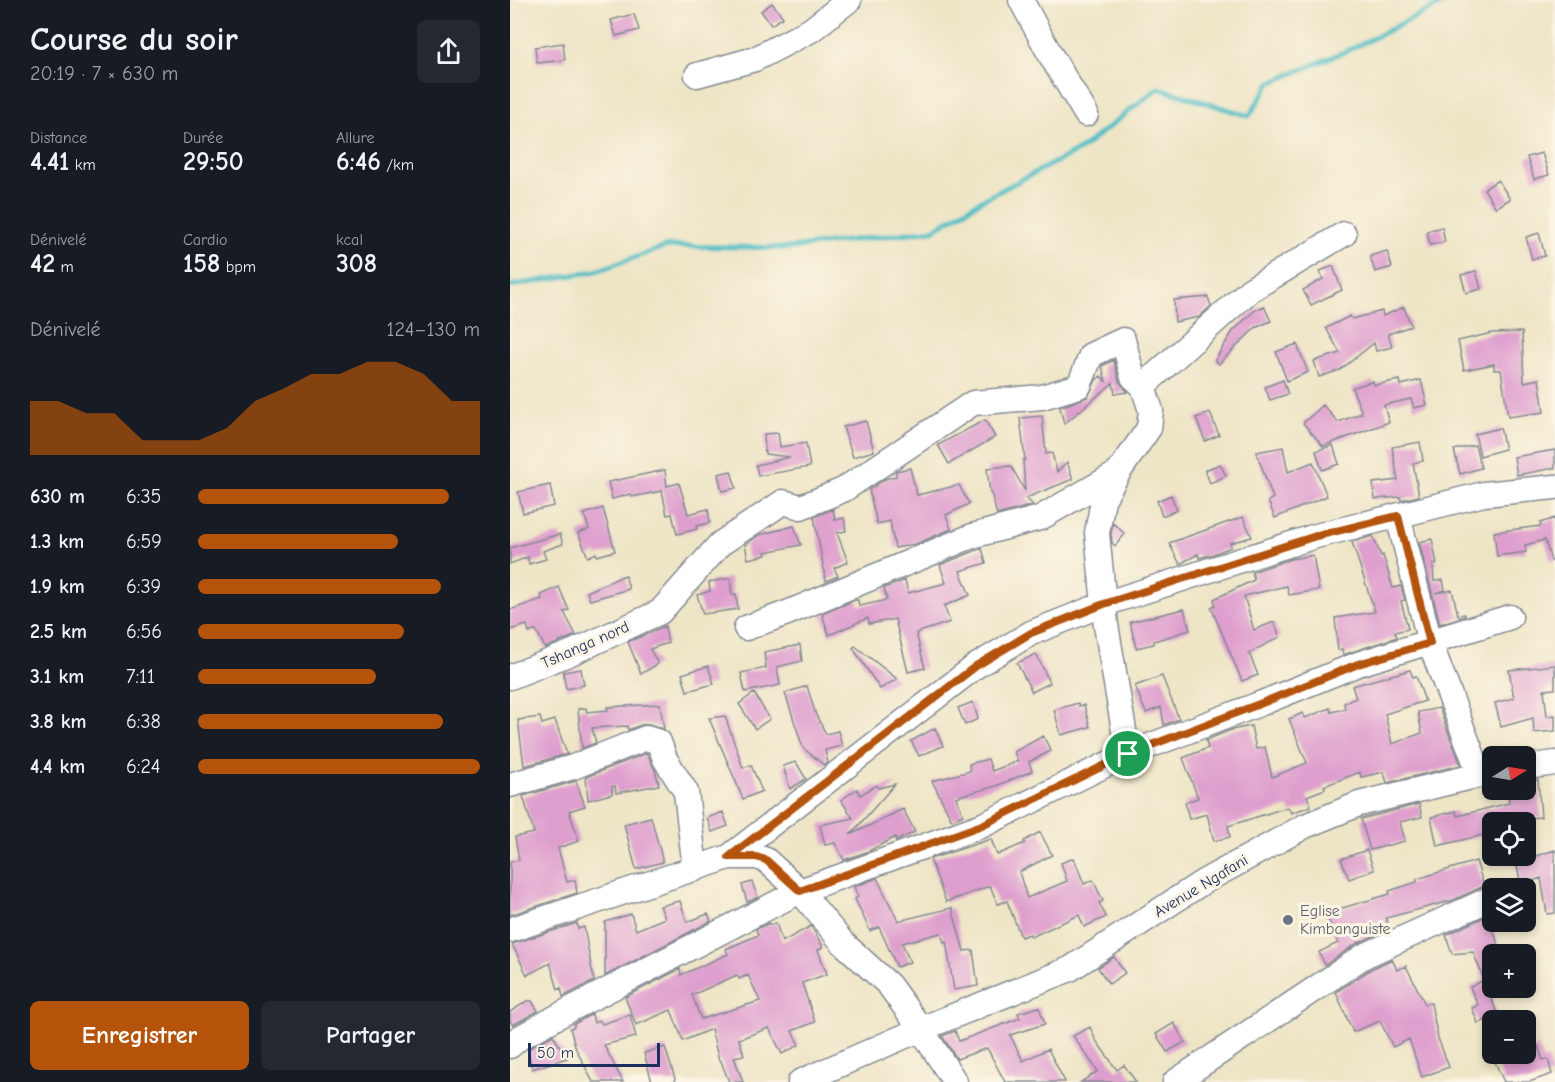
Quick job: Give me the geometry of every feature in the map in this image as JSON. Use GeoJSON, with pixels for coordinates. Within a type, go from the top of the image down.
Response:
{"type":"FeatureCollection","features":[{"type":"Feature","properties":{"kind":"street"},"geometry":{"type":"LineString","coordinates":[[697,75],[755,59],[811,30],[849,0]]}},
{"type":"Feature","properties":{"kind":"street"},"geometry":{"type":"LineString","coordinates":[[1021,0],[1086,114]]}},
{"type":"Feature","properties":{"kind":"street"},"geometry":{"type":"LineString","coordinates":[[1128,754],[1117,700],[1097,533],[1103,500],[1118,473],[1149,428],[1151,411],[1143,386],[1250,290],[1344,234]]}},
{"type":"Feature","properties":{"kind":"street","name":"Tshanga nord"},"geometry":{"type":"LineString","coordinates":[[510,677],[573,652],[660,612],[720,544],[734,533],[749,526],[783,502],[801,507],[843,490],[973,404],[1042,397],[1079,386],[1091,355],[1123,340],[1132,377],[1143,386]]}},
{"type":"Feature","properties":{"kind":"street"},"geometry":{"type":"LineString","coordinates":[[746,628],[788,613],[972,536],[1040,518],[1118,473]]}},
{"type":"Feature","properties":{"kind":"street"},"geometry":{"type":"LineString","coordinates":[[510,930],[729,857],[976,666],[1031,633],[1104,604],[1316,536],[1484,494],[1555,487]]}},
{"type":"Feature","properties":{"kind":"street"},"geometry":{"type":"LineString","coordinates":[[1398,516],[1430,643],[1482,764]]}},
{"type":"Feature","properties":{"kind":"street"},"geometry":{"type":"LineString","coordinates":[[510,1046],[519,1038],[571,1009],[800,891],[982,825],[1128,754],[1358,664],[1510,617]]}},
{"type":"Feature","properties":{"kind":"street"},"geometry":{"type":"LineString","coordinates":[[510,785],[573,767],[646,738],[659,742],[665,759],[686,792],[695,869]]}},
{"type":"Feature","properties":{"kind":"street"},"geometry":{"type":"LineString","coordinates":[[1536,766],[1555,763]]}},
{"type":"Feature","properties":{"kind":"street","name":"Avenue Ngafani"},"geometry":{"type":"LineString","coordinates":[[800,1082],[921,1029],[1070,969],[1203,882],[1305,826],[1359,804],[1482,774]]}},
{"type":"Feature","properties":{"kind":"street"},"geometry":{"type":"LineString","coordinates":[[729,857],[756,857],[766,860],[800,891],[843,943],[890,985],[955,1082]]}},
{"type":"Feature","properties":{"kind":"street"},"geometry":{"type":"LineString","coordinates":[[1175,1082],[1364,956],[1482,903]]}},
{"type":"Feature","properties":{"kind":"building"},"geometry":{"type":"Polygon","coordinates":[[[772,3],[783,17],[771,25],[761,11],[772,3]]]}},
{"type":"Feature","properties":{"kind":"building"},"geometry":{"type":"Polygon","coordinates":[[[634,14],[639,30],[616,36],[611,20],[634,14]]]}},
{"type":"Feature","properties":{"kind":"building"},"geometry":{"type":"Polygon","coordinates":[[[563,43],[565,60],[537,63],[535,47],[563,43]]]}},
{"type":"Feature","properties":{"kind":"building"},"geometry":{"type":"Polygon","coordinates":[[[1542,153],[1549,175],[1534,179],[1527,157],[1542,153]]]}},
{"type":"Feature","properties":{"kind":"building"},"geometry":{"type":"Polygon","coordinates":[[[1498,180],[1510,199],[1496,208],[1484,189],[1498,180]]]}},
{"type":"Feature","properties":{"kind":"building"},"geometry":{"type":"Polygon","coordinates":[[[1442,227],[1445,242],[1430,245],[1427,231],[1442,227]]]}},
{"type":"Feature","properties":{"kind":"building"},"geometry":{"type":"Polygon","coordinates":[[[1539,233],[1545,256],[1532,259],[1526,237],[1539,233]]]}},
{"type":"Feature","properties":{"kind":"building"},"geometry":{"type":"Polygon","coordinates":[[[1387,251],[1392,267],[1375,272],[1370,256],[1387,251]]]}},
{"type":"Feature","properties":{"kind":"building"},"geometry":{"type":"Polygon","coordinates":[[[1333,266],[1342,290],[1311,305],[1303,290],[1323,279],[1320,271],[1333,266]]]}},
{"type":"Feature","properties":{"kind":"building"},"geometry":{"type":"Polygon","coordinates":[[[1476,271],[1481,289],[1466,293],[1461,275],[1476,271]]]}},
{"type":"Feature","properties":{"kind":"building"},"geometry":{"type":"Polygon","coordinates":[[[1208,297],[1211,306],[1199,317],[1175,322],[1174,300],[1208,297]]]}},
{"type":"Feature","properties":{"kind":"building"},"geometry":{"type":"Polygon","coordinates":[[[1264,306],[1271,321],[1255,328],[1219,364],[1215,360],[1233,331],[1254,311],[1264,306]]]}},
{"type":"Feature","properties":{"kind":"building"},"geometry":{"type":"Polygon","coordinates":[[[1404,307],[1411,326],[1388,334],[1392,347],[1376,351],[1374,343],[1340,370],[1319,377],[1314,361],[1340,353],[1326,328],[1350,316],[1352,319],[1382,311],[1383,316],[1404,307]]]}},
{"type":"Feature","properties":{"kind":"building"},"geometry":{"type":"Polygon","coordinates":[[[1522,332],[1524,382],[1539,379],[1544,412],[1508,417],[1501,370],[1494,370],[1494,364],[1464,370],[1458,341],[1492,333],[1522,332]]]}},
{"type":"Feature","properties":{"kind":"building"},"geometry":{"type":"Polygon","coordinates":[[[1297,344],[1308,372],[1287,381],[1276,352],[1297,344]]]}},
{"type":"Feature","properties":{"kind":"building"},"geometry":{"type":"Polygon","coordinates":[[[1114,360],[1119,381],[1128,392],[1115,394],[1113,383],[1064,424],[1060,407],[1088,397],[1096,380],[1101,376],[1106,382],[1102,366],[1114,360]]]}},
{"type":"Feature","properties":{"kind":"building"},"geometry":{"type":"Polygon","coordinates":[[[1283,380],[1288,394],[1270,400],[1265,387],[1283,380]]]}},
{"type":"Feature","properties":{"kind":"building"},"geometry":{"type":"Polygon","coordinates":[[[1400,380],[1401,385],[1421,380],[1427,405],[1414,408],[1411,399],[1384,405],[1389,422],[1323,446],[1303,423],[1323,405],[1338,422],[1362,413],[1352,388],[1373,381],[1374,385],[1400,380]]]}},
{"type":"Feature","properties":{"kind":"building"},"geometry":{"type":"Polygon","coordinates":[[[1210,413],[1219,435],[1205,441],[1196,418],[1210,413]]]}},
{"type":"Feature","properties":{"kind":"building"},"geometry":{"type":"Polygon","coordinates":[[[1042,416],[1046,454],[1052,453],[1057,472],[1067,462],[1073,479],[1026,498],[1033,505],[997,515],[990,493],[987,468],[1011,466],[1025,491],[1023,460],[1025,460],[1020,418],[1042,416]]]}},
{"type":"Feature","properties":{"kind":"building"},"geometry":{"type":"Polygon","coordinates":[[[985,420],[995,437],[949,464],[938,445],[985,420]]]}},
{"type":"Feature","properties":{"kind":"building"},"geometry":{"type":"Polygon","coordinates":[[[866,421],[874,451],[853,457],[843,427],[866,421]]]}},
{"type":"Feature","properties":{"kind":"building"},"geometry":{"type":"Polygon","coordinates":[[[1500,428],[1505,449],[1480,456],[1475,434],[1500,428]]]}},
{"type":"Feature","properties":{"kind":"building"},"geometry":{"type":"Polygon","coordinates":[[[778,433],[780,447],[806,443],[810,467],[758,476],[756,465],[790,457],[765,454],[764,434],[778,433]]]}},
{"type":"Feature","properties":{"kind":"building"},"geometry":{"type":"Polygon","coordinates":[[[1420,442],[1423,461],[1413,463],[1419,496],[1401,500],[1400,497],[1375,499],[1373,483],[1398,480],[1392,447],[1420,442]]]}},
{"type":"Feature","properties":{"kind":"building"},"geometry":{"type":"Polygon","coordinates":[[[1333,445],[1339,464],[1322,470],[1316,451],[1333,445]]]}},
{"type":"Feature","properties":{"kind":"building"},"geometry":{"type":"Polygon","coordinates":[[[1475,445],[1481,468],[1460,474],[1454,450],[1475,445]]]}},
{"type":"Feature","properties":{"kind":"building"},"geometry":{"type":"Polygon","coordinates":[[[1283,447],[1288,472],[1313,462],[1327,496],[1275,518],[1268,501],[1273,498],[1256,452],[1283,447]]]}},
{"type":"Feature","properties":{"kind":"building"},"geometry":{"type":"Polygon","coordinates":[[[1555,450],[1555,468],[1517,475],[1514,457],[1555,450]]]}},
{"type":"Feature","properties":{"kind":"building"},"geometry":{"type":"Polygon","coordinates":[[[1220,464],[1226,476],[1210,483],[1205,470],[1220,464]]]}},
{"type":"Feature","properties":{"kind":"building"},"geometry":{"type":"Polygon","coordinates":[[[910,468],[917,495],[959,485],[969,504],[946,515],[951,529],[916,544],[895,548],[890,521],[877,524],[869,490],[885,479],[896,476],[896,471],[910,468]]]}},
{"type":"Feature","properties":{"kind":"building"},"geometry":{"type":"Polygon","coordinates":[[[665,470],[667,486],[679,483],[688,514],[708,509],[710,523],[677,534],[672,514],[667,515],[662,491],[632,497],[631,494],[612,499],[608,482],[665,470]]]}},
{"type":"Feature","properties":{"kind":"building"},"geometry":{"type":"Polygon","coordinates":[[[731,471],[736,488],[722,491],[718,474],[731,471]]]}},
{"type":"Feature","properties":{"kind":"building"},"geometry":{"type":"Polygon","coordinates":[[[550,485],[554,506],[523,513],[518,492],[550,485]]]}},
{"type":"Feature","properties":{"kind":"building"},"geometry":{"type":"Polygon","coordinates":[[[1171,495],[1177,510],[1162,516],[1157,501],[1171,495]]]}},
{"type":"Feature","properties":{"kind":"building"},"geometry":{"type":"Polygon","coordinates":[[[603,508],[615,551],[597,556],[596,553],[588,557],[578,533],[589,529],[584,514],[603,508]]]}},
{"type":"Feature","properties":{"kind":"building"},"geometry":{"type":"Polygon","coordinates":[[[833,509],[835,520],[844,518],[846,531],[837,533],[848,562],[834,568],[838,576],[826,581],[814,517],[833,509]]]}},
{"type":"Feature","properties":{"kind":"building"},"geometry":{"type":"Polygon","coordinates":[[[1243,517],[1252,537],[1230,543],[1231,547],[1214,554],[1199,558],[1198,554],[1180,564],[1169,543],[1243,517]]]}},
{"type":"Feature","properties":{"kind":"building"},"geometry":{"type":"Polygon","coordinates":[[[1555,518],[1555,561],[1551,561],[1545,540],[1525,545],[1526,552],[1497,556],[1494,532],[1541,526],[1540,523],[1555,518]]]}},
{"type":"Feature","properties":{"kind":"building"},"geometry":{"type":"Polygon","coordinates":[[[1113,523],[1125,534],[1115,546],[1112,543],[1111,534],[1113,523]]]}},
{"type":"Feature","properties":{"kind":"building"},"geometry":{"type":"Polygon","coordinates":[[[794,526],[801,545],[765,552],[766,555],[748,559],[745,545],[759,535],[794,526]]]}},
{"type":"Feature","properties":{"kind":"building"},"geometry":{"type":"Polygon","coordinates":[[[560,534],[563,544],[543,551],[546,559],[529,564],[528,557],[510,564],[510,548],[560,534]]]}},
{"type":"Feature","properties":{"kind":"building"},"geometry":{"type":"Polygon","coordinates":[[[1373,536],[1381,556],[1383,555],[1393,588],[1401,586],[1405,600],[1401,601],[1408,629],[1395,632],[1397,637],[1343,655],[1342,649],[1338,650],[1335,618],[1375,612],[1352,542],[1373,536]]]}},
{"type":"Feature","properties":{"kind":"building"},"geometry":{"type":"Polygon","coordinates":[[[1432,539],[1437,564],[1433,565],[1434,581],[1443,580],[1445,590],[1435,593],[1452,590],[1458,615],[1465,614],[1465,616],[1440,624],[1419,542],[1432,539]]]}},
{"type":"Feature","properties":{"kind":"building"},"geometry":{"type":"Polygon","coordinates":[[[982,548],[986,563],[960,571],[970,595],[944,606],[950,622],[916,633],[925,668],[908,672],[895,619],[869,624],[868,618],[829,635],[822,614],[855,600],[858,600],[859,606],[887,600],[884,588],[905,580],[908,593],[946,583],[940,565],[982,548]]]}},
{"type":"Feature","properties":{"kind":"building"},"geometry":{"type":"Polygon","coordinates":[[[1313,555],[1319,590],[1289,595],[1287,586],[1244,596],[1254,630],[1274,622],[1280,637],[1249,653],[1258,675],[1242,681],[1211,607],[1215,605],[1214,599],[1254,580],[1252,572],[1291,559],[1313,555]]]}},
{"type":"Feature","properties":{"kind":"building"},"geometry":{"type":"Polygon","coordinates":[[[625,575],[629,589],[590,600],[587,592],[625,575]]]}},
{"type":"Feature","properties":{"kind":"building"},"geometry":{"type":"Polygon","coordinates":[[[730,578],[732,595],[736,594],[738,609],[703,614],[697,595],[710,591],[709,582],[730,578]]]}},
{"type":"Feature","properties":{"kind":"building"},"geometry":{"type":"Polygon","coordinates":[[[559,587],[569,610],[564,612],[576,635],[545,648],[536,630],[529,633],[527,625],[510,630],[510,610],[542,599],[541,595],[559,587]]]}},
{"type":"Feature","properties":{"kind":"building"},"geometry":{"type":"Polygon","coordinates":[[[1184,609],[1190,630],[1154,641],[1154,644],[1136,648],[1130,622],[1184,609]]]}},
{"type":"Feature","properties":{"kind":"building"},"geometry":{"type":"Polygon","coordinates":[[[665,626],[668,643],[650,649],[658,664],[641,674],[628,642],[665,626]]]}},
{"type":"Feature","properties":{"kind":"building"},"geometry":{"type":"Polygon","coordinates":[[[800,645],[802,661],[777,667],[780,685],[745,692],[741,673],[766,668],[764,652],[800,645]]]}},
{"type":"Feature","properties":{"kind":"building"},"geometry":{"type":"Polygon","coordinates":[[[855,646],[897,679],[880,689],[853,648],[855,646]]]}},
{"type":"Feature","properties":{"kind":"building"},"geometry":{"type":"Polygon","coordinates":[[[1036,654],[1050,683],[1032,692],[1017,663],[1036,654]]]}},
{"type":"Feature","properties":{"kind":"building"},"geometry":{"type":"Polygon","coordinates":[[[1555,665],[1555,689],[1544,690],[1547,716],[1555,715],[1555,731],[1534,733],[1533,718],[1501,727],[1495,703],[1514,698],[1509,670],[1555,665]]]}},
{"type":"Feature","properties":{"kind":"building"},"geometry":{"type":"Polygon","coordinates":[[[708,666],[714,684],[687,691],[682,674],[708,666]]]}},
{"type":"Feature","properties":{"kind":"building"},"geometry":{"type":"Polygon","coordinates":[[[581,669],[584,685],[566,689],[563,672],[581,669]]]}},
{"type":"Feature","properties":{"kind":"building"},"geometry":{"type":"Polygon","coordinates":[[[1410,670],[1413,677],[1416,676],[1425,701],[1385,714],[1392,744],[1422,733],[1418,712],[1439,708],[1461,765],[1387,783],[1384,772],[1361,777],[1360,772],[1324,786],[1325,789],[1307,796],[1311,806],[1291,813],[1288,807],[1228,826],[1230,837],[1214,841],[1207,814],[1189,819],[1185,802],[1198,798],[1183,758],[1208,748],[1206,740],[1231,730],[1251,726],[1256,749],[1265,747],[1272,777],[1307,763],[1289,719],[1303,713],[1305,718],[1330,708],[1331,712],[1345,709],[1344,703],[1356,698],[1352,686],[1410,670]]]}},
{"type":"Feature","properties":{"kind":"building"},"geometry":{"type":"Polygon","coordinates":[[[1162,676],[1179,719],[1164,725],[1161,707],[1146,713],[1135,686],[1162,676]]]}},
{"type":"Feature","properties":{"kind":"building"},"geometry":{"type":"Polygon","coordinates":[[[807,686],[816,715],[826,734],[838,731],[842,746],[825,750],[828,763],[824,765],[803,748],[785,693],[807,686]]]}},
{"type":"Feature","properties":{"kind":"building"},"geometry":{"type":"Polygon","coordinates":[[[754,693],[770,719],[755,729],[739,704],[754,693]]]}},
{"type":"Feature","properties":{"kind":"building"},"geometry":{"type":"Polygon","coordinates":[[[973,702],[978,719],[965,725],[958,708],[973,702]]]}},
{"type":"Feature","properties":{"kind":"building"},"geometry":{"type":"Polygon","coordinates":[[[1078,703],[1079,706],[1084,705],[1090,727],[1061,735],[1054,710],[1078,703]]]}},
{"type":"Feature","properties":{"kind":"building"},"geometry":{"type":"Polygon","coordinates":[[[660,704],[664,729],[649,724],[628,730],[627,726],[592,728],[596,743],[582,748],[578,709],[586,708],[587,712],[608,710],[607,707],[660,704]]]}},
{"type":"Feature","properties":{"kind":"building"},"geometry":{"type":"Polygon","coordinates":[[[725,716],[743,768],[751,765],[762,791],[743,799],[709,718],[725,716]]]}},
{"type":"Feature","properties":{"kind":"building"},"geometry":{"type":"Polygon","coordinates":[[[540,717],[542,724],[555,720],[567,754],[524,766],[518,720],[540,717]]]}},
{"type":"Feature","properties":{"kind":"building"},"geometry":{"type":"Polygon","coordinates":[[[935,728],[943,746],[919,756],[911,741],[935,728]]]}},
{"type":"Feature","properties":{"kind":"building"},"geometry":{"type":"Polygon","coordinates":[[[1043,736],[1051,751],[1029,762],[1032,771],[996,786],[956,797],[963,815],[952,820],[932,781],[970,771],[969,764],[988,759],[992,771],[1018,761],[1014,752],[1043,736]]]}},
{"type":"Feature","properties":{"kind":"building"},"geometry":{"type":"Polygon","coordinates":[[[647,753],[659,785],[616,793],[615,786],[612,787],[612,794],[588,800],[586,777],[647,753]]]}},
{"type":"Feature","properties":{"kind":"building"},"geometry":{"type":"Polygon","coordinates":[[[796,762],[806,779],[790,789],[783,766],[796,762]]]}},
{"type":"Feature","properties":{"kind":"building"},"geometry":{"type":"Polygon","coordinates":[[[1536,780],[1538,780],[1541,817],[1536,817],[1536,812],[1482,812],[1482,835],[1437,846],[1431,817],[1456,811],[1457,816],[1509,803],[1509,800],[1536,800],[1536,780]]]}},
{"type":"Feature","properties":{"kind":"building"},"geometry":{"type":"Polygon","coordinates":[[[576,781],[585,806],[569,811],[579,841],[558,848],[567,882],[575,880],[577,893],[510,915],[510,862],[519,860],[515,837],[534,833],[523,796],[576,781]]]}},
{"type":"Feature","properties":{"kind":"building"},"geometry":{"type":"Polygon","coordinates":[[[895,784],[850,835],[903,809],[915,832],[896,841],[895,837],[869,851],[844,860],[835,843],[825,845],[820,825],[853,818],[841,800],[857,789],[860,795],[877,785],[878,788],[895,784]]]}},
{"type":"Feature","properties":{"kind":"building"},"geometry":{"type":"Polygon","coordinates":[[[1419,804],[1422,817],[1400,822],[1405,841],[1370,850],[1361,819],[1419,804]]]}},
{"type":"Feature","properties":{"kind":"building"},"geometry":{"type":"Polygon","coordinates":[[[723,812],[728,826],[712,832],[707,818],[723,812]]]}},
{"type":"Feature","properties":{"kind":"building"},"geometry":{"type":"Polygon","coordinates":[[[651,817],[663,862],[636,869],[624,824],[651,817]]]}},
{"type":"Feature","properties":{"kind":"building"},"geometry":{"type":"Polygon","coordinates":[[[1040,832],[1052,855],[1019,872],[1027,898],[1067,881],[1061,863],[1074,858],[1084,884],[1093,880],[1103,901],[1099,903],[1106,917],[1084,927],[1079,915],[1031,937],[1030,934],[1021,937],[1007,901],[998,904],[990,886],[946,902],[930,859],[991,839],[997,855],[1025,843],[1024,841],[1040,832]]]}},
{"type":"Feature","properties":{"kind":"building"},"geometry":{"type":"Polygon","coordinates":[[[1367,850],[1374,870],[1349,879],[1341,859],[1367,850]]]}},
{"type":"Feature","properties":{"kind":"building"},"geometry":{"type":"Polygon","coordinates":[[[1555,850],[1555,913],[1547,914],[1541,878],[1519,878],[1517,866],[1536,866],[1536,856],[1555,850]]]}},
{"type":"Feature","properties":{"kind":"building"},"geometry":{"type":"Polygon","coordinates":[[[1476,861],[1482,887],[1454,900],[1386,918],[1389,929],[1356,944],[1325,965],[1319,952],[1338,943],[1325,913],[1390,894],[1389,891],[1417,882],[1417,879],[1476,861]]]}},
{"type":"Feature","properties":{"kind":"building"},"geometry":{"type":"Polygon","coordinates":[[[877,878],[898,921],[952,908],[964,951],[973,950],[978,986],[954,990],[946,942],[944,943],[941,933],[902,943],[910,962],[897,967],[879,927],[870,931],[855,899],[858,897],[854,887],[877,878]]]}},
{"type":"Feature","properties":{"kind":"building"},"geometry":{"type":"Polygon","coordinates":[[[752,882],[758,897],[747,902],[742,885],[752,882]]]}},
{"type":"Feature","properties":{"kind":"building"},"geometry":{"type":"Polygon","coordinates":[[[680,901],[687,922],[708,914],[711,921],[605,976],[605,922],[631,914],[636,930],[665,918],[660,906],[680,901]]]}},
{"type":"Feature","properties":{"kind":"building"},"geometry":{"type":"Polygon","coordinates":[[[1482,918],[1482,932],[1494,932],[1498,944],[1482,944],[1482,974],[1473,952],[1452,954],[1446,935],[1482,918]]]}},
{"type":"Feature","properties":{"kind":"building"},"geometry":{"type":"Polygon","coordinates":[[[577,923],[578,929],[584,927],[594,981],[563,997],[561,988],[558,989],[550,963],[527,975],[512,944],[577,923]]]}},
{"type":"Feature","properties":{"kind":"building"},"geometry":{"type":"Polygon","coordinates":[[[769,923],[770,925],[776,923],[782,942],[811,926],[823,947],[818,950],[827,974],[802,983],[815,1022],[792,1031],[799,1045],[782,1054],[769,1028],[739,1039],[744,1055],[734,1057],[743,1082],[729,1082],[721,1061],[719,1061],[711,1029],[683,1041],[671,1010],[636,1025],[625,997],[680,969],[681,975],[728,954],[726,949],[758,935],[756,929],[769,923]],[[737,975],[692,995],[701,1019],[760,1001],[748,975],[739,979],[737,975]]]}},
{"type":"Feature","properties":{"kind":"building"},"geometry":{"type":"Polygon","coordinates":[[[1114,957],[1125,973],[1109,984],[1098,968],[1114,957]]]}},
{"type":"Feature","properties":{"kind":"building"},"geometry":{"type":"Polygon","coordinates":[[[1392,959],[1397,970],[1406,966],[1425,1004],[1431,1003],[1438,1038],[1449,1067],[1422,1077],[1409,1039],[1393,1047],[1380,1021],[1353,1032],[1336,992],[1371,969],[1392,959]]]}},
{"type":"Feature","properties":{"kind":"building"},"geometry":{"type":"Polygon","coordinates":[[[1482,981],[1482,998],[1491,998],[1496,1010],[1482,1010],[1482,1022],[1478,1023],[1472,1008],[1478,1005],[1470,987],[1482,981]]]}},
{"type":"Feature","properties":{"kind":"building"},"geometry":{"type":"Polygon","coordinates":[[[527,1001],[532,1001],[538,1011],[513,1025],[510,1021],[510,1012],[527,1001]]]}},
{"type":"Feature","properties":{"kind":"building"},"geometry":{"type":"Polygon","coordinates":[[[1039,1007],[1045,1024],[1010,1035],[1023,1061],[1048,1049],[1065,1082],[1005,1082],[987,1048],[957,1059],[942,1036],[955,1031],[959,1041],[1020,1018],[1018,1013],[1039,1007]]]}},
{"type":"Feature","properties":{"kind":"building"},"geometry":{"type":"Polygon","coordinates":[[[592,1014],[594,1023],[600,1020],[602,1024],[630,1015],[636,1037],[604,1045],[623,1082],[593,1082],[576,1049],[570,1028],[592,1014]]]}},
{"type":"Feature","properties":{"kind":"building"},"geometry":{"type":"Polygon","coordinates":[[[1174,1023],[1185,1042],[1167,1052],[1156,1034],[1174,1023]]]}},
{"type":"Feature","properties":{"kind":"building"},"geometry":{"type":"Polygon","coordinates":[[[1090,1027],[1095,1039],[1117,1070],[1124,1065],[1136,1082],[1081,1082],[1098,1071],[1073,1036],[1090,1027]]]}},
{"type":"Feature","properties":{"kind":"building"},"geometry":{"type":"Polygon","coordinates":[[[553,1035],[567,1058],[532,1069],[528,1049],[553,1035]]]}},
{"type":"Feature","properties":{"kind":"building"},"geometry":{"type":"Polygon","coordinates":[[[1538,1046],[1543,1060],[1548,1059],[1552,1074],[1529,1082],[1504,1082],[1496,1064],[1536,1064],[1536,1047],[1538,1046]]]}},
{"type":"Feature","properties":{"kind":"building"},"geometry":{"type":"Polygon","coordinates":[[[665,1047],[676,1082],[652,1082],[644,1053],[665,1047]]]}},
{"type":"Feature","properties":{"kind":"waterway"},"geometry":{"type":"LineString","coordinates":[[510,286],[596,271],[668,246],[790,248],[933,230],[982,200],[1081,149],[1158,88],[1249,116],[1270,83],[1353,48],[1449,0]]}},
{"type":"Feature","properties":{"kind":"place","name":"Eglise Kimbanguiste"},"geometry":{"type":"Point","coordinates":[1288,920]}},
{"type":"Feature","properties":{"kind":"route"},"geometry":{"type":"LineString","coordinates":[[1398,516],[1430,643],[1358,664],[1128,754],[982,825],[800,891],[766,860],[756,857],[729,857],[976,666],[1031,633],[1104,604],[1316,536],[1398,516]]}}]}
